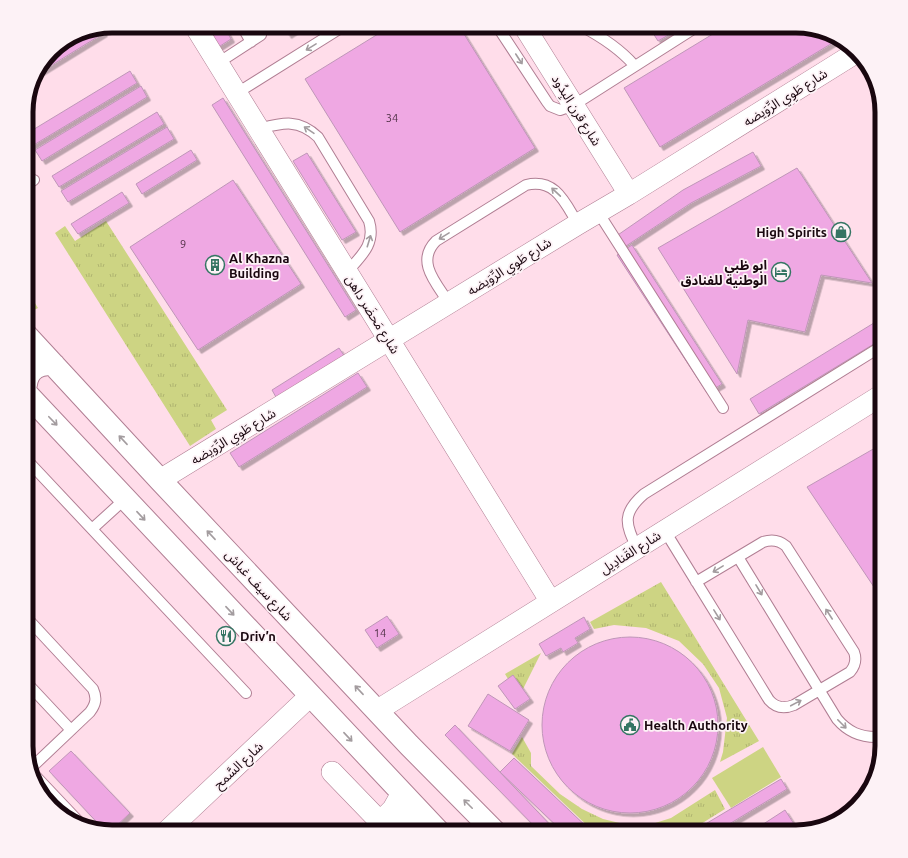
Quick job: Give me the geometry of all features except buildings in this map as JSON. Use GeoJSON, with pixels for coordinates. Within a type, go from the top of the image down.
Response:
{"type":"FeatureCollection","features":[{"type":"Feature","properties":{"kind":"street","name":"شارع مَحضَر داهن"},"geometry":{"type":"LineString","coordinates":[[199,33],[551,602]]}},
{"type":"Feature","properties":{"kind":"street","name":"شارع قرن البِدُود"},"geometry":{"type":"LineString","coordinates":[[528,33],[630,194]]}},
{"type":"Feature","properties":{"kind":"street","name":"شارع طَوِي الرِّوَيضه"},"geometry":{"type":"LineString","coordinates":[[160,480],[578,224],[630,194],[851,56]]}},
{"type":"Feature","properties":{"kind":"street","name":"شارع سيف غباش"},"geometry":{"type":"LineString","coordinates":[[33,343],[415,751],[488,825]]}},
{"type":"Feature","properties":{"kind":"street"},"geometry":{"type":"LineString","coordinates":[[33,370],[36,367],[48,364],[54,365]]}},
{"type":"Feature","properties":{"kind":"street"},"geometry":{"type":"LineString","coordinates":[[33,397],[125,499],[432,825]]}},
{"type":"Feature","properties":{"kind":"street","name":"شارع القَنادِيل"},"geometry":{"type":"LineString","coordinates":[[378,710],[875,399]]}},
{"type":"Feature","properties":{"kind":"street","name":"شارع السَّمح"},"geometry":{"type":"LineString","coordinates":[[173,825],[310,696]]}},
{"type":"Feature","properties":{"kind":"street"},"geometry":{"type":"LineString","coordinates":[[332,772],[385,825]]}},
{"type":"Feature","properties":{"kind":"street"},"geometry":{"type":"LineString","coordinates":[[390,825],[393,809],[402,794]]}},
{"type":"Feature","properties":{"kind":"street"},"geometry":{"type":"LineString","coordinates":[[398,825],[420,813]]}},
{"type":"Feature","properties":{"kind":"lane"},"geometry":{"type":"LineString","coordinates":[[246,33],[251,42]]}},
{"type":"Feature","properties":{"kind":"lane"},"geometry":{"type":"LineString","coordinates":[[237,93],[333,33]]}},
{"type":"Feature","properties":{"kind":"lane"},"geometry":{"type":"LineString","coordinates":[[502,33],[550,106],[560,110],[574,105],[634,65],[687,33]]}},
{"type":"Feature","properties":{"kind":"lane"},"geometry":{"type":"LineString","coordinates":[[594,33],[608,41],[634,65]]}},
{"type":"Feature","properties":{"kind":"lane"},"geometry":{"type":"LineString","coordinates":[[218,63],[261,35]]}},
{"type":"Feature","properties":{"kind":"lane"},"geometry":{"type":"LineString","coordinates":[[258,128],[290,123],[306,128],[318,137],[369,221],[371,227],[370,241],[367,248],[347,272]]}},
{"type":"Feature","properties":{"kind":"lane"},"geometry":{"type":"LineString","coordinates":[[449,303],[427,266],[427,258],[431,246],[436,241],[526,185],[532,183],[545,185],[556,191],[578,224]]}},
{"type":"Feature","properties":{"kind":"lane"},"geometry":{"type":"LineString","coordinates":[[598,212],[723,408]]}},
{"type":"Feature","properties":{"kind":"lane"},"geometry":{"type":"LineString","coordinates":[[638,548],[630,535],[628,513],[634,503],[644,494],[875,350]]}},
{"type":"Feature","properties":{"kind":"lane"},"geometry":{"type":"LineString","coordinates":[[33,466],[246,693]]}},
{"type":"Feature","properties":{"kind":"lane"},"geometry":{"type":"LineString","coordinates":[[92,529],[125,499]]}},
{"type":"Feature","properties":{"kind":"lane"},"geometry":{"type":"LineString","coordinates":[[665,531],[696,582],[769,700],[773,704],[779,707],[790,707],[850,672],[855,663],[854,652],[786,546],[777,540],[767,540],[696,582]]}},
{"type":"Feature","properties":{"kind":"lane"},"geometry":{"type":"LineString","coordinates":[[738,557],[842,725],[857,734],[866,737],[875,737]]}},
{"type":"Feature","properties":{"kind":"lane"},"geometry":{"type":"LineString","coordinates":[[33,625],[96,694],[94,707],[36,764]]}},
{"type":"Feature","properties":{"kind":"lane"},"geometry":{"type":"LineString","coordinates":[[33,689],[71,730]]}},
{"type":"Feature","properties":{"kind":"lane"},"geometry":{"type":"LineString","coordinates":[[38,774],[74,815]]}},
{"type":"Feature","properties":{"kind":"green space"},"geometry":{"type":"Polygon","coordinates":[[[106,221],[227,410],[211,420],[216,429],[190,446],[55,233],[65,226],[75,241],[106,221]]]}},
{"type":"Feature","properties":{"kind":"green space"},"geometry":{"type":"Polygon","coordinates":[[[33,300],[38,308],[33,310],[33,300]]]}},
{"type":"Feature","properties":{"kind":"green space"},"geometry":{"type":"Polygon","coordinates":[[[661,582],[759,741],[720,762],[723,752],[727,718],[719,688],[703,664],[679,641],[646,628],[614,625],[594,629],[590,622],[661,582]]]}},
{"type":"Feature","properties":{"kind":"green space"},"geometry":{"type":"Polygon","coordinates":[[[541,653],[519,697],[505,674],[541,653]]]}},
{"type":"Feature","properties":{"kind":"green space"},"geometry":{"type":"Polygon","coordinates":[[[522,737],[531,753],[531,766],[560,794],[582,809],[603,819],[628,825],[587,825],[512,754],[522,737]]]}},
{"type":"Feature","properties":{"kind":"green space"},"geometry":{"type":"Polygon","coordinates":[[[763,747],[781,777],[731,808],[712,778],[763,747]]]}},
{"type":"Feature","properties":{"kind":"green space"},"geometry":{"type":"Polygon","coordinates":[[[715,790],[725,809],[699,825],[642,825],[652,824],[671,818],[715,790]]]}},
{"type":"Feature","properties":{"kind":"place","name":"High Spirits"},"geometry":{"type":"Point","coordinates":[841,232]}},
{"type":"Feature","properties":{"kind":"place","name":"Al Khazna Building"},"geometry":{"type":"Point","coordinates":[215,265]}},
{"type":"Feature","properties":{"kind":"place","name":"ابو ظبي الوطنيه للفنادق"},"geometry":{"type":"Point","coordinates":[781,272]}},
{"type":"Feature","properties":{"kind":"place","name":"Driv’n"},"geometry":{"type":"Point","coordinates":[226,636]}},
{"type":"Feature","properties":{"kind":"place","name":"Health Authority"},"geometry":{"type":"Point","coordinates":[630,725]}}]}
